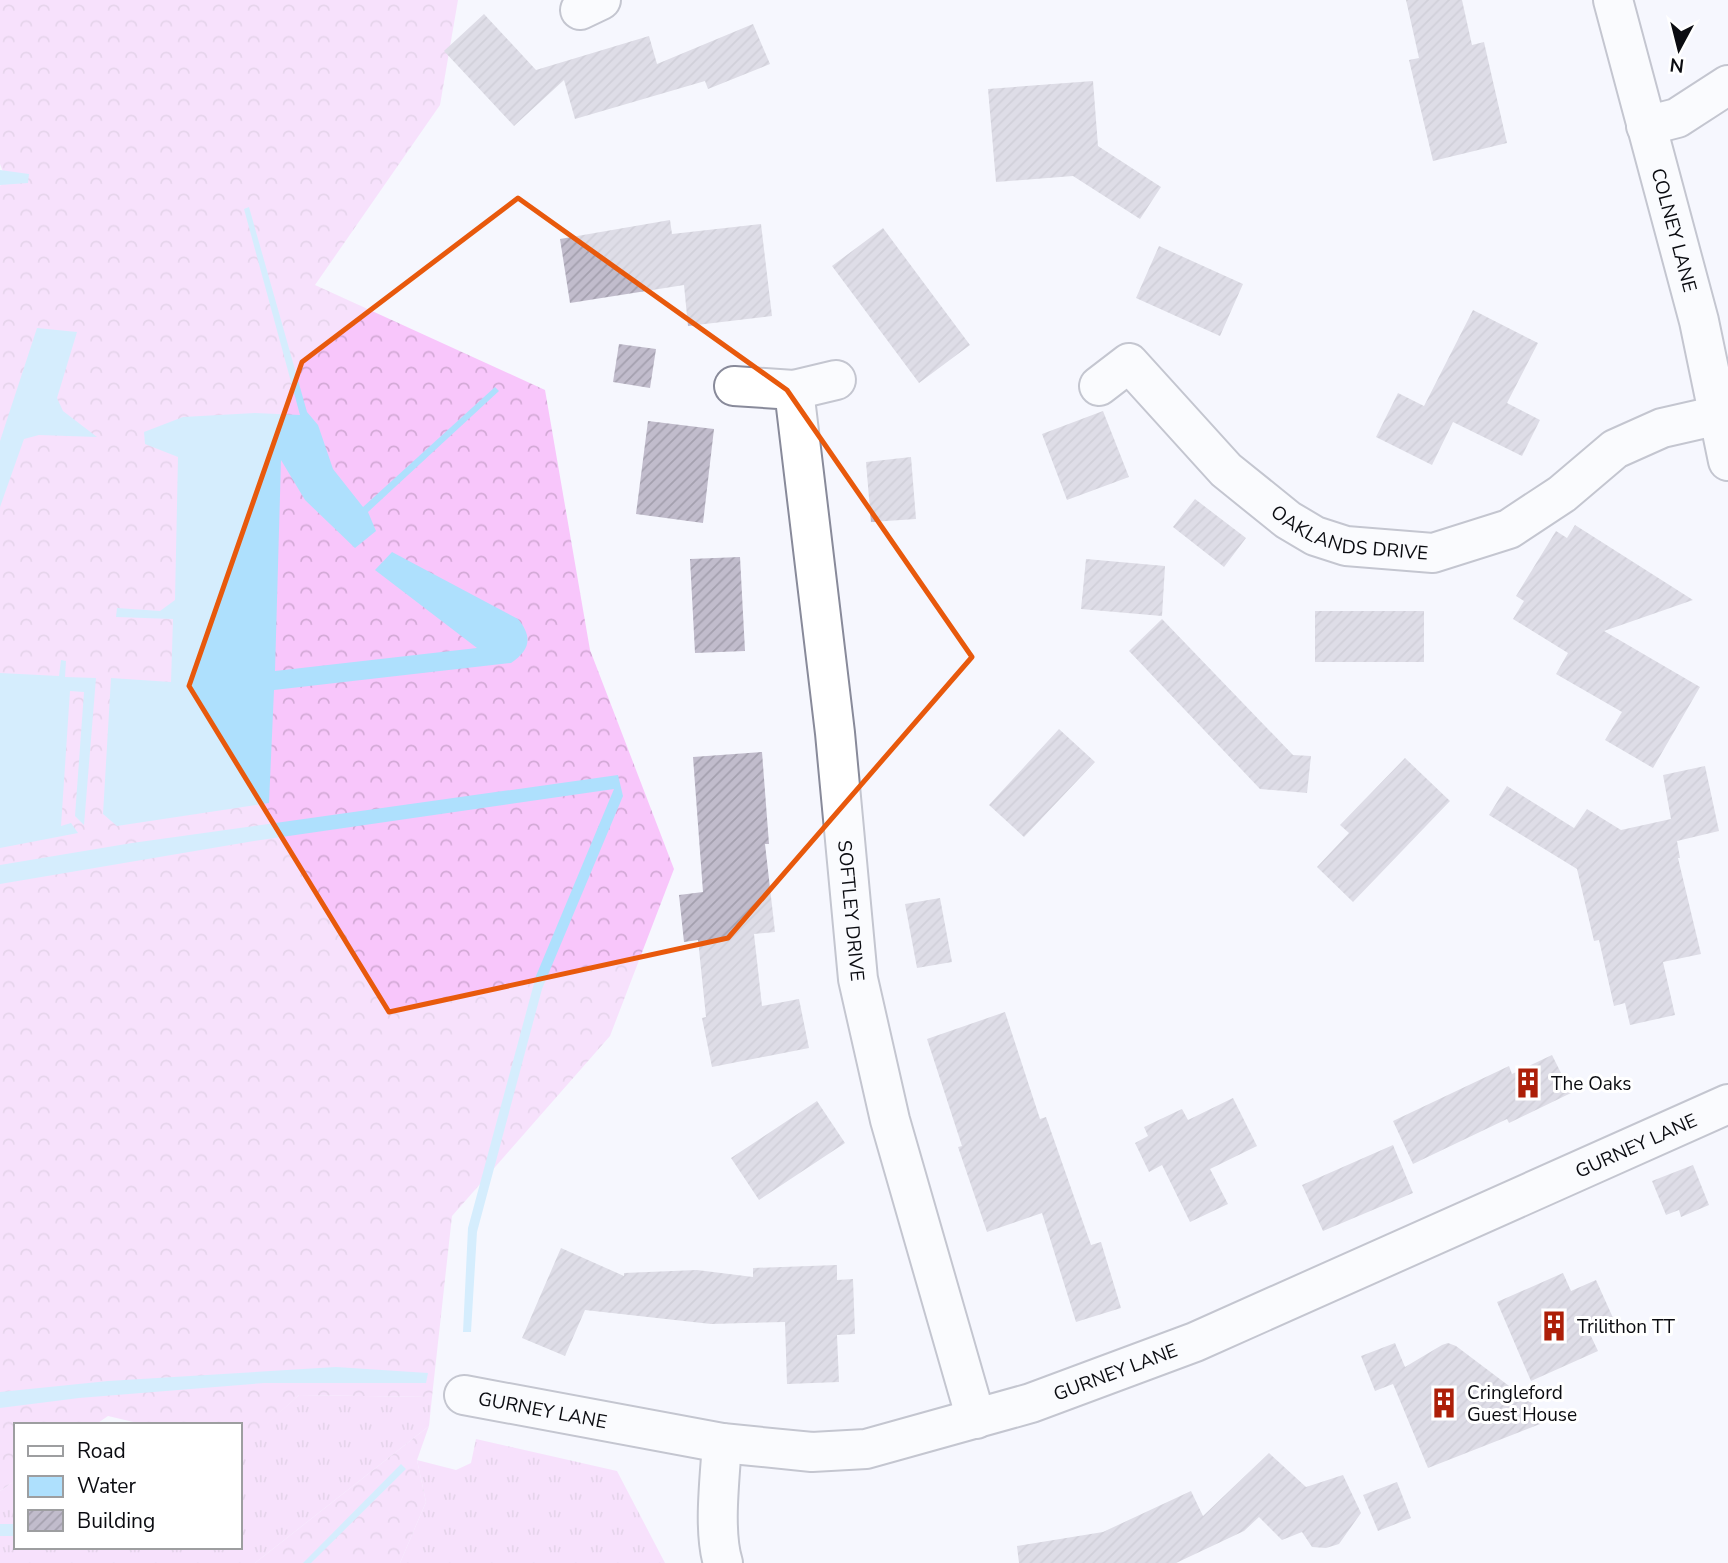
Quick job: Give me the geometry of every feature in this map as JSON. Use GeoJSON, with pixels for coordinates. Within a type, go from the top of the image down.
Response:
{"type":"FeatureCollection","features":[{"type":"Feature","properties":{"kind":"street","name":"COLNEY LANE"},"geometry":{"type":"LineString","coordinates":[[1613,0],[1699,321],[1728,461]]}},
{"type":"Feature","properties":{"kind":"street"},"geometry":{"type":"LineString","coordinates":[[1646,126],[1677,118],[1728,85]]}},
{"type":"Feature","properties":{"kind":"street","name":"OAKLANDS DRIVE"},"geometry":{"type":"LineString","coordinates":[[1099,386],[1129,363],[1226,470],[1288,520],[1315,536],[1346,546],[1433,553],[1508,529],[1562,494],[1615,449],[1662,428],[1720,415]]}},
{"type":"Feature","properties":{"kind":"street"},"geometry":{"type":"LineString","coordinates":[[734,386],[794,390],[836,380]]}},
{"type":"Feature","properties":{"kind":"street","name":"SOFTLEY DRIVE"},"geometry":{"type":"LineString","coordinates":[[794,390],[835,733],[858,979],[890,1120],[976,1419]]}},
{"type":"Feature","properties":{"kind":"street","name":"GURNEY LANE"},"geometry":{"type":"LineString","coordinates":[[464,1395],[722,1443],[812,1452],[866,1449],[1031,1403],[1195,1342],[1728,1104]]}},
{"type":"Feature","properties":{"kind":"street"},"geometry":{"type":"LineString","coordinates":[[722,1443],[719,1551],[723,1563]]}},
{"type":"Feature","properties":{"kind":"highlighted area"},"geometry":{"type":"Polygon","coordinates":[[[518,198],[787,390],[972,657],[728,938],[389,1012],[189,686],[302,362],[518,198]]]}},
{"type":"Feature","properties":{"kind":"green space"},"geometry":{"type":"Polygon","coordinates":[[[0,0],[458,0],[440,105],[315,285],[545,390],[590,650],[674,869],[610,1036],[452,1216],[432,1397],[299,1395],[242,1447],[242,1423],[138,1423],[108,1416],[98,1423],[14,1423],[14,1481],[0,1491],[0,186],[5,177],[0,164],[0,0]]]}},
{"type":"Feature","properties":{"kind":"green space"},"geometry":{"type":"Polygon","coordinates":[[[299,1395],[432,1397],[429,1426],[255,1563],[0,1563],[0,1491],[14,1481],[14,1549],[242,1549],[242,1445],[299,1395]]]}},
{"type":"Feature","properties":{"kind":"green space"},"geometry":{"type":"Polygon","coordinates":[[[429,1426],[417,1460],[426,1502],[400,1563],[255,1563],[429,1426]]]}},
{"type":"Feature","properties":{"kind":"green space"},"geometry":{"type":"Polygon","coordinates":[[[476,1439],[617,1471],[665,1563],[400,1563],[426,1502],[417,1460],[456,1470],[471,1463],[476,1439]]]}},
{"type":"Feature","properties":{"kind":"water"},"geometry":{"type":"Polygon","coordinates":[[[0,170],[29,174],[28,183],[0,185],[0,170]]]}},
{"type":"Feature","properties":{"kind":"water"},"geometry":{"type":"Polygon","coordinates":[[[249,207],[307,412],[318,425],[333,469],[363,507],[495,387],[499,391],[368,512],[376,531],[355,548],[305,500],[281,460],[275,671],[477,648],[375,570],[392,552],[518,619],[526,632],[526,648],[511,663],[274,690],[269,803],[117,826],[103,814],[111,678],[171,682],[173,619],[116,617],[117,608],[160,611],[175,600],[178,457],[145,444],[144,432],[183,417],[255,413],[300,415],[244,209],[249,207]]]}},
{"type":"Feature","properties":{"kind":"water"},"geometry":{"type":"Polygon","coordinates":[[[37,328],[77,332],[57,398],[63,411],[97,437],[39,435],[24,439],[0,507],[0,441],[37,328]]]}},
{"type":"Feature","properties":{"kind":"water"},"geometry":{"type":"Polygon","coordinates":[[[61,660],[66,661],[65,677],[96,678],[84,825],[75,816],[84,692],[70,691],[61,826],[71,823],[78,833],[0,848],[0,673],[59,676],[61,660]]]}},
{"type":"Feature","properties":{"kind":"water"},"geometry":{"type":"Polygon","coordinates":[[[618,775],[623,796],[542,989],[477,1232],[471,1332],[463,1332],[468,1228],[536,976],[614,789],[254,841],[0,884],[0,865],[132,843],[618,775]]]}},
{"type":"Feature","properties":{"kind":"water"},"geometry":{"type":"Polygon","coordinates":[[[336,1367],[428,1373],[426,1383],[264,1383],[79,1398],[0,1408],[0,1392],[108,1381],[336,1367]]]}},
{"type":"Feature","properties":{"kind":"water"},"geometry":{"type":"Polygon","coordinates":[[[401,1464],[406,1469],[311,1563],[303,1563],[401,1464]]]}},
{"type":"Feature","properties":{"kind":"building"},"geometry":{"type":"Polygon","coordinates":[[[1406,0],[1462,0],[1472,45],[1484,42],[1507,143],[1433,161],[1409,60],[1419,58],[1406,0]]]}},
{"type":"Feature","properties":{"kind":"building"},"geometry":{"type":"Polygon","coordinates":[[[484,14],[536,70],[649,36],[657,64],[753,24],[770,64],[708,89],[705,81],[575,119],[564,80],[514,126],[444,51],[484,14]]]}},
{"type":"Feature","properties":{"kind":"building"},"geometry":{"type":"Polygon","coordinates":[[[1093,81],[1098,146],[1161,187],[1140,219],[1073,176],[996,182],[988,89],[1093,81]]]}},
{"type":"Feature","properties":{"kind":"building"},"geometry":{"type":"Polygon","coordinates":[[[670,220],[672,234],[761,224],[772,316],[688,326],[684,285],[570,303],[560,239],[670,220]]]}},
{"type":"Feature","properties":{"kind":"building"},"geometry":{"type":"Polygon","coordinates":[[[883,228],[970,345],[919,383],[832,266],[883,228]]]}},
{"type":"Feature","properties":{"kind":"building"},"geometry":{"type":"Polygon","coordinates":[[[1159,246],[1243,284],[1220,336],[1136,298],[1159,246]]]}},
{"type":"Feature","properties":{"kind":"building"},"geometry":{"type":"Polygon","coordinates":[[[1473,310],[1538,343],[1507,403],[1540,420],[1522,456],[1453,422],[1432,465],[1376,437],[1398,393],[1424,406],[1473,310]]]}},
{"type":"Feature","properties":{"kind":"building"},"geometry":{"type":"Polygon","coordinates":[[[619,344],[656,349],[650,388],[613,382],[619,344]]]}},
{"type":"Feature","properties":{"kind":"building"},"geometry":{"type":"Polygon","coordinates":[[[1103,411],[1129,477],[1067,500],[1042,434],[1103,411]]]}},
{"type":"Feature","properties":{"kind":"building"},"geometry":{"type":"Polygon","coordinates":[[[648,421],[714,429],[703,523],[636,514],[648,421]]]}},
{"type":"Feature","properties":{"kind":"building"},"geometry":{"type":"Polygon","coordinates":[[[911,457],[916,519],[871,522],[866,462],[911,457]]]}},
{"type":"Feature","properties":{"kind":"building"},"geometry":{"type":"Polygon","coordinates":[[[1195,499],[1246,538],[1224,567],[1173,527],[1195,499]]]}},
{"type":"Feature","properties":{"kind":"building"},"geometry":{"type":"Polygon","coordinates":[[[1575,525],[1693,600],[1604,631],[1700,687],[1653,768],[1605,740],[1622,712],[1556,674],[1568,653],[1513,619],[1524,601],[1516,596],[1556,531],[1567,538],[1575,525]]]}},
{"type":"Feature","properties":{"kind":"building"},"geometry":{"type":"Polygon","coordinates":[[[740,557],[745,651],[695,653],[690,559],[740,557]]]}},
{"type":"Feature","properties":{"kind":"building"},"geometry":{"type":"Polygon","coordinates":[[[1086,559],[1165,566],[1162,616],[1081,609],[1086,559]]]}},
{"type":"Feature","properties":{"kind":"building"},"geometry":{"type":"Polygon","coordinates":[[[1315,611],[1424,611],[1424,662],[1315,662],[1315,611]]]}},
{"type":"Feature","properties":{"kind":"building"},"geometry":{"type":"Polygon","coordinates":[[[1162,619],[1293,755],[1311,756],[1307,793],[1260,789],[1129,651],[1162,619]]]}},
{"type":"Feature","properties":{"kind":"building"},"geometry":{"type":"Polygon","coordinates":[[[1059,729],[1095,762],[1024,837],[989,805],[1059,729]]]}},
{"type":"Feature","properties":{"kind":"building"},"geometry":{"type":"Polygon","coordinates":[[[762,752],[769,844],[765,844],[775,932],[754,934],[762,1006],[799,999],[809,1048],[712,1067],[702,1018],[706,1017],[698,940],[684,942],[679,895],[703,892],[693,757],[762,752]]]}},
{"type":"Feature","properties":{"kind":"building"},"geometry":{"type":"Polygon","coordinates":[[[1405,758],[1450,801],[1353,902],[1317,867],[1349,833],[1340,825],[1405,758]]]}},
{"type":"Feature","properties":{"kind":"building"},"geometry":{"type":"Polygon","coordinates":[[[1705,766],[1719,831],[1677,841],[1678,858],[1701,954],[1663,962],[1675,1015],[1630,1025],[1625,1003],[1614,1006],[1599,940],[1594,941],[1577,869],[1489,815],[1507,786],[1574,828],[1587,809],[1621,830],[1671,819],[1663,775],[1705,766]]]}},
{"type":"Feature","properties":{"kind":"building"},"geometry":{"type":"Polygon","coordinates":[[[940,898],[952,962],[917,968],[905,904],[940,898]]]}},
{"type":"Feature","properties":{"kind":"building"},"geometry":{"type":"Polygon","coordinates":[[[1005,1012],[1040,1119],[1046,1117],[1091,1245],[1101,1242],[1121,1308],[1076,1322],[1042,1213],[987,1232],[958,1147],[962,1146],[927,1039],[1005,1012]]]}},
{"type":"Feature","properties":{"kind":"building"},"geometry":{"type":"Polygon","coordinates":[[[1552,1055],[1571,1093],[1509,1123],[1507,1119],[1413,1164],[1393,1121],[1509,1066],[1512,1074],[1552,1055]]]}},
{"type":"Feature","properties":{"kind":"building"},"geometry":{"type":"Polygon","coordinates":[[[1233,1098],[1257,1146],[1210,1169],[1228,1204],[1190,1222],[1162,1165],[1149,1172],[1135,1143],[1148,1136],[1144,1127],[1182,1109],[1188,1120],[1233,1098]]]}},
{"type":"Feature","properties":{"kind":"building"},"geometry":{"type":"Polygon","coordinates":[[[817,1101],[845,1143],[759,1200],[731,1158],[817,1101]]]}},
{"type":"Feature","properties":{"kind":"building"},"geometry":{"type":"Polygon","coordinates":[[[1393,1145],[1413,1193],[1323,1231],[1302,1185],[1393,1145]]]}},
{"type":"Feature","properties":{"kind":"building"},"geometry":{"type":"Polygon","coordinates":[[[1693,1165],[1709,1205],[1681,1217],[1679,1210],[1666,1215],[1652,1181],[1693,1165]]]}},
{"type":"Feature","properties":{"kind":"building"},"geometry":{"type":"Polygon","coordinates":[[[561,1248],[624,1276],[624,1273],[697,1270],[753,1277],[753,1268],[837,1265],[837,1280],[853,1279],[855,1334],[837,1335],[839,1382],[787,1384],[785,1322],[711,1324],[585,1310],[565,1356],[522,1338],[561,1248]]]}},
{"type":"Feature","properties":{"kind":"building","name":"Trilithon TT"},"geometry":{"type":"Polygon","coordinates":[[[1563,1273],[1571,1291],[1596,1280],[1614,1320],[1589,1332],[1598,1351],[1531,1381],[1497,1302],[1563,1273]]]}},
{"type":"Feature","properties":{"kind":"building","name":"Cringleford Guest House"},"geometry":{"type":"Polygon","coordinates":[[[1395,1343],[1405,1367],[1442,1345],[1448,1343],[1456,1346],[1553,1419],[1428,1468],[1393,1384],[1375,1391],[1361,1356],[1395,1343]]]}},
{"type":"Feature","properties":{"kind":"building"},"geometry":{"type":"Polygon","coordinates":[[[1269,1453],[1306,1487],[1343,1475],[1361,1513],[1339,1544],[1326,1548],[1312,1547],[1302,1532],[1282,1540],[1259,1517],[1244,1531],[1176,1563],[1019,1563],[1017,1546],[1103,1532],[1191,1491],[1203,1516],[1269,1453]]]}},
{"type":"Feature","properties":{"kind":"building"},"geometry":{"type":"Polygon","coordinates":[[[1397,1482],[1411,1518],[1378,1531],[1363,1495],[1397,1482]]]}},
{"type":"Feature","properties":{"kind":"waterway"},"geometry":{"type":"LineString","coordinates":[[0,1530],[14,1530]]}},
{"type":"Feature","properties":{"kind":"place","name":"The Oaks"},"geometry":{"type":"Point","coordinates":[1528,1083]}},
{"type":"Feature","properties":{"kind":"place","name":"Trilithon TT"},"geometry":{"type":"Point","coordinates":[1554,1326]}},
{"type":"Feature","properties":{"kind":"place","name":"Cringleford Guest House"},"geometry":{"type":"Point","coordinates":[1444,1403]}}]}
